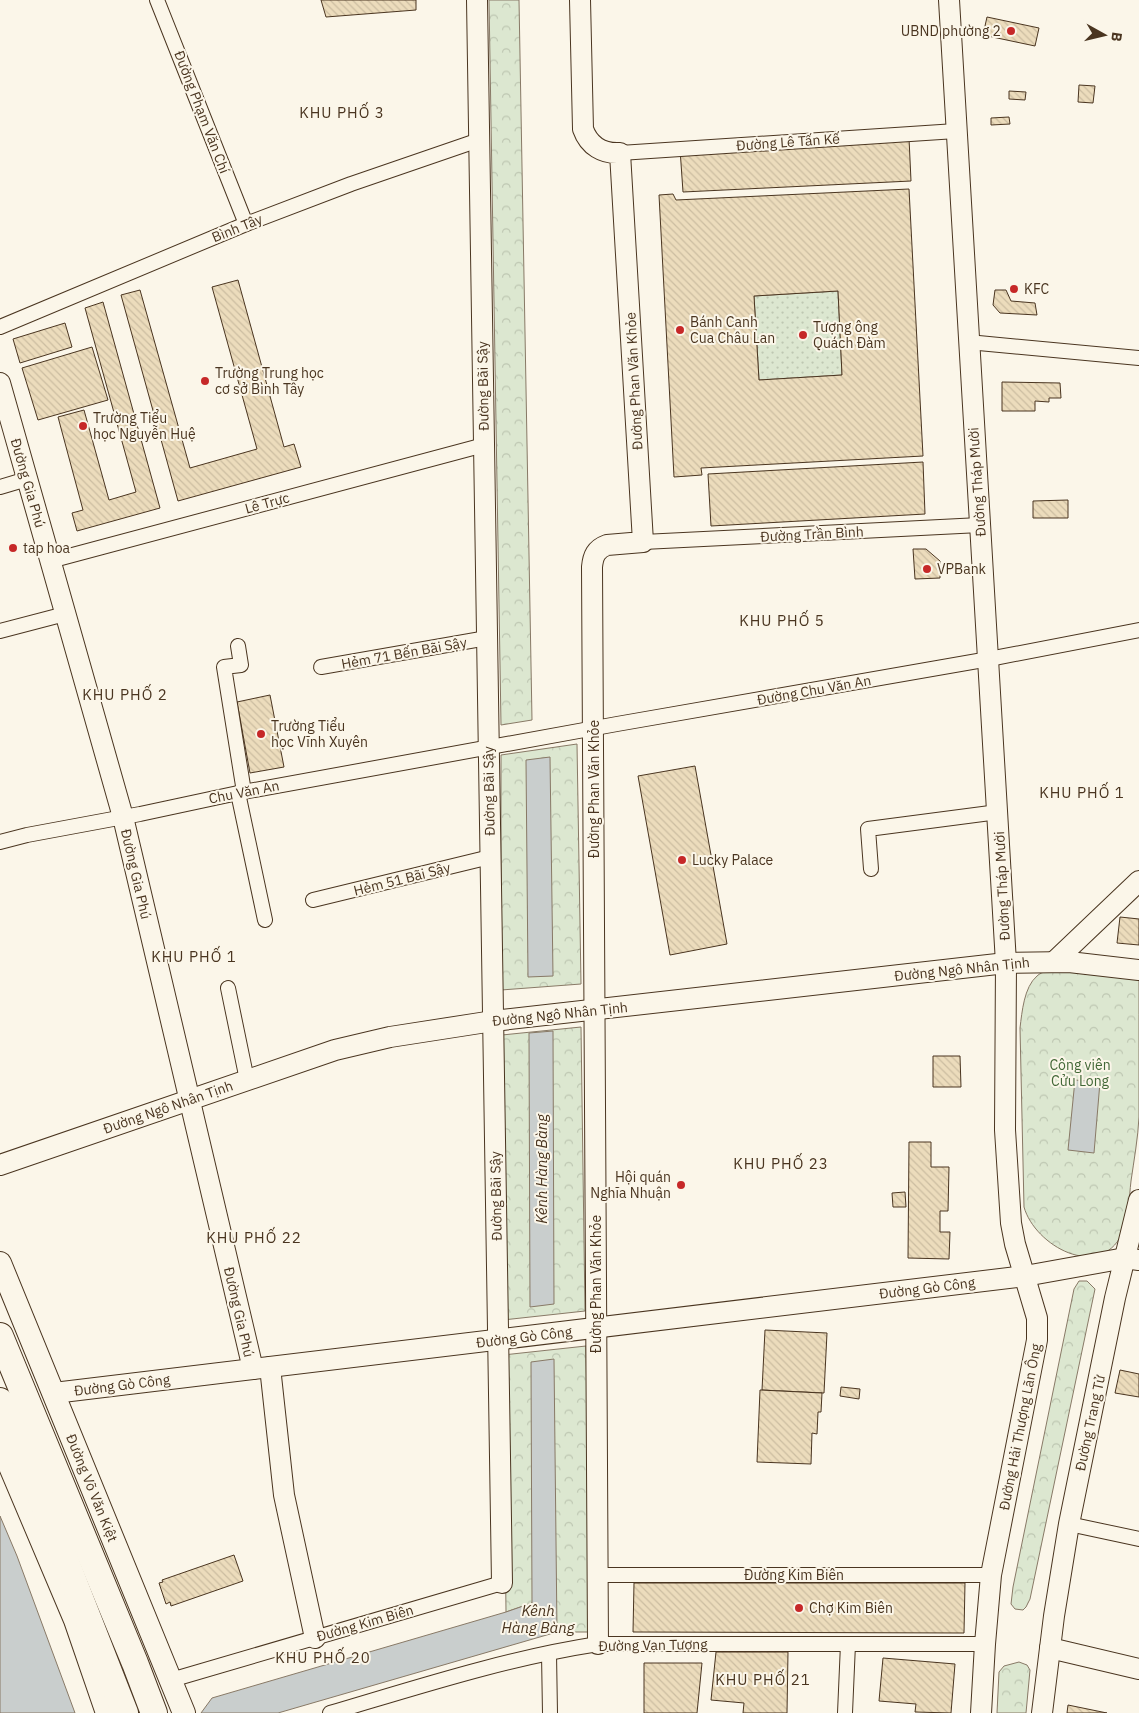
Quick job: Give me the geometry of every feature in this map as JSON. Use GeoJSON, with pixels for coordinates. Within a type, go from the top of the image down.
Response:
{"type":"FeatureCollection","features":[{"type":"Feature","properties":{"kind":"highway","name":"Đường Võ Văn Kiệt"},"geometry":{"type":"LineString","coordinates":[[0,1336],[154,1713]]}},
{"type":"Feature","properties":{"kind":"highway"},"geometry":{"type":"LineString","coordinates":[[0,1400],[29,1468],[125,1713]]}},
{"type":"Feature","properties":{"kind":"main road","name":"Đường Võ Văn Kiệt"},"geometry":{"type":"LineString","coordinates":[[0,1263],[184,1713]]}},
{"type":"Feature","properties":{"kind":"main road"},"geometry":{"type":"LineString","coordinates":[[0,1443],[75,1620],[107,1713]]}},
{"type":"Feature","properties":{"kind":"street","name":"Đường Phạm Văn Chí"},"geometry":{"type":"LineString","coordinates":[[158,0],[246,224]]}},
{"type":"Feature","properties":{"kind":"street","name":"Đường Bãi Sậy"},"geometry":{"type":"LineString","coordinates":[[478,0],[502,1583]]}},
{"type":"Feature","properties":{"kind":"street"},"geometry":{"type":"LineString","coordinates":[[580,0],[583,129],[585,135],[596,148],[604,152],[620,153]]}},
{"type":"Feature","properties":{"kind":"street","name":"Đường Tháp Mười"},"geometry":{"type":"LineString","coordinates":[[949,0],[1006,963]]}},
{"type":"Feature","properties":{"kind":"street","name":"Đường Lê Tấn Kế"},"geometry":{"type":"LineString","coordinates":[[620,153],[956,131]]}},
{"type":"Feature","properties":{"kind":"street","name":"Bình Tây"},"geometry":{"type":"LineString","coordinates":[[0,327],[246,224],[351,184],[480,140]]}},
{"type":"Feature","properties":{"kind":"street","name":"Đường Phan Văn Khỏe"},"geometry":{"type":"LineString","coordinates":[[598,1644],[593,560],[598,549],[607,544],[643,542],[620,153]]}},
{"type":"Feature","properties":{"kind":"street"},"geometry":{"type":"LineString","coordinates":[[968,342],[1139,358]]}},
{"type":"Feature","properties":{"kind":"street","name":"Đường Gia Phú"},"geometry":{"type":"LineString","coordinates":[[0,383],[123,817],[190,1100],[261,1368],[284,1495],[315,1638]]}},
{"type":"Feature","properties":{"kind":"street","name":"Lê Trực"},"geometry":{"type":"LineString","coordinates":[[50,561],[484,445]]}},
{"type":"Feature","properties":{"kind":"street"},"geometry":{"type":"LineString","coordinates":[[0,487],[27,479]]}},
{"type":"Feature","properties":{"kind":"street","name":"Đường Trần Bình"},"geometry":{"type":"LineString","coordinates":[[643,542],[980,525]]}},
{"type":"Feature","properties":{"kind":"street"},"geometry":{"type":"LineString","coordinates":[[0,631],[65,614]]}},
{"type":"Feature","properties":{"kind":"street","name":"Đường Chu Văn An"},"geometry":{"type":"LineString","coordinates":[[489,747],[989,659],[1139,630]]}},
{"type":"Feature","properties":{"kind":"street","name":"Hẻm 71 Bến Bãi Sậy"},"geometry":{"type":"LineString","coordinates":[[321,668],[487,638]]}},
{"type":"Feature","properties":{"kind":"street"},"geometry":{"type":"LineString","coordinates":[[238,646],[241,665],[224,668],[241,792],[265,920]]}},
{"type":"Feature","properties":{"kind":"street","name":"Chu Văn An"},"geometry":{"type":"LineString","coordinates":[[0,842],[241,792],[489,747]]}},
{"type":"Feature","properties":{"kind":"street"},"geometry":{"type":"LineString","coordinates":[[871,869],[868,829],[998,812]]}},
{"type":"Feature","properties":{"kind":"street","name":"Hẻm 51 Bãi Sậy"},"geometry":{"type":"LineString","coordinates":[[313,900],[490,857]]}},
{"type":"Feature","properties":{"kind":"street"},"geometry":{"type":"LineString","coordinates":[[1055,961],[1139,881]]}},
{"type":"Feature","properties":{"kind":"street","name":"Đường Ngô Nhân Tịnh"},"geometry":{"type":"LineString","coordinates":[[0,1165],[301,1061],[363,1043],[428,1030],[1006,963],[1081,962],[1139,970]]}},
{"type":"Feature","properties":{"kind":"street","name":"Đường Hải Thượng Lãn Ông"},"geometry":{"type":"LineString","coordinates":[[981,1713],[991,1575],[1037,1340],[1037,1318],[1015,1244],[1010,1214],[1005,1130],[1006,963]]}},
{"type":"Feature","properties":{"kind":"street"},"geometry":{"type":"LineString","coordinates":[[228,988],[247,1080]]}},
{"type":"Feature","properties":{"kind":"street","name":"Đường Trang Tử"},"geometry":{"type":"LineString","coordinates":[[1050,1648],[1069,1524],[1132,1259],[1139,1200]]}},
{"type":"Feature","properties":{"kind":"street","name":"Đường Gò Công"},"geometry":{"type":"LineString","coordinates":[[54,1394],[1025,1276],[1132,1259]]}},
{"type":"Feature","properties":{"kind":"street"},"geometry":{"type":"LineString","coordinates":[[1069,1524],[1139,1539]]}},
{"type":"Feature","properties":{"kind":"street","name":"Đường Kim Biên"},"geometry":{"type":"LineString","coordinates":[[598,1575],[991,1575]]}},
{"type":"Feature","properties":{"kind":"street","name":"Đường Kim Biên"},"geometry":{"type":"LineString","coordinates":[[171,1680],[502,1583]]}},
{"type":"Feature","properties":{"kind":"street","name":"Đường Vạn Tượng"},"geometry":{"type":"LineString","coordinates":[[330,1713],[463,1674],[598,1644],[985,1644]]}},
{"type":"Feature","properties":{"kind":"street"},"geometry":{"type":"LineString","coordinates":[[845,1713],[848,1644]]}},
{"type":"Feature","properties":{"kind":"street"},"geometry":{"type":"LineString","coordinates":[[1042,1713],[1050,1648],[1139,1669]]}},
{"type":"Feature","properties":{"kind":"street"},"geometry":{"type":"LineString","coordinates":[[549,1654],[550,1713]]}},
{"type":"Feature","properties":{"kind":"green space"},"geometry":{"type":"Polygon","coordinates":[[[489,0],[519,0],[532,720],[501,725],[489,0]]]}},
{"type":"Feature","properties":{"kind":"green space"},"geometry":{"type":"Polygon","coordinates":[[[838,291],[842,375],[759,380],[754,296],[838,291]]]}},
{"type":"Feature","properties":{"kind":"green space"},"geometry":{"type":"Polygon","coordinates":[[[577,744],[581,984],[501,990],[501,755],[577,744]]]}},
{"type":"Feature","properties":{"kind":"green space","name":"Công viên Cửu Long"},"geometry":{"type":"Polygon","coordinates":[[[1060,967],[1134,977],[1139,980],[1139,1117],[1127,1215],[1122,1234],[1112,1248],[1099,1255],[1084,1256],[1068,1253],[1054,1245],[1030,1221],[1024,1207],[1020,1028],[1024,1000],[1029,987],[1037,976],[1060,967]]]}},
{"type":"Feature","properties":{"kind":"green space"},"geometry":{"type":"Polygon","coordinates":[[[581,1027],[585,1311],[503,1320],[502,1035],[581,1027]]]}},
{"type":"Feature","properties":{"kind":"green space"},"geometry":{"type":"Polygon","coordinates":[[[1079,1281],[1087,1281],[1095,1289],[1030,1599],[1023,1610],[1015,1609],[1011,1604],[1013,1587],[1074,1289],[1079,1281]]]}},
{"type":"Feature","properties":{"kind":"green space"},"geometry":{"type":"Polygon","coordinates":[[[586,1346],[591,1632],[557,1632],[532,1603],[506,1612],[503,1355],[586,1346]]]}},
{"type":"Feature","properties":{"kind":"green space"},"geometry":{"type":"Polygon","coordinates":[[[1019,1662],[1027,1665],[1030,1670],[1026,1713],[997,1713],[999,1672],[1004,1666],[1019,1662]]]}},
{"type":"Feature","properties":{"kind":"water"},"geometry":{"type":"Polygon","coordinates":[[[550,757],[553,976],[528,977],[526,760],[550,757]]]}},
{"type":"Feature","properties":{"kind":"water","name":"Kênh Hàng Bàng"},"geometry":{"type":"Polygon","coordinates":[[[553,1031],[554,1304],[530,1307],[529,1033],[553,1031]]]}},
{"type":"Feature","properties":{"kind":"water"},"geometry":{"type":"Polygon","coordinates":[[[1075,1080],[1100,1082],[1094,1153],[1068,1150],[1075,1080]]]}},
{"type":"Feature","properties":{"kind":"water","name":"Kênh Hàng Bàng"},"geometry":{"type":"Polygon","coordinates":[[[554,1359],[557,1632],[278,1713],[201,1713],[212,1698],[532,1603],[531,1362],[554,1359]]]}},
{"type":"Feature","properties":{"kind":"water"},"geometry":{"type":"Polygon","coordinates":[[[0,1516],[17,1556],[75,1713],[0,1713],[0,1516]]]}},
{"type":"Feature","properties":{"kind":"building"},"geometry":{"type":"Polygon","coordinates":[[[321,0],[416,0],[416,10],[326,17],[321,0]]]}},
{"type":"Feature","properties":{"kind":"building","name":"UBND phường 2"},"geometry":{"type":"Polygon","coordinates":[[[987,17],[1039,28],[1035,46],[983,35],[987,17]]]}},
{"type":"Feature","properties":{"kind":"building"},"geometry":{"type":"Polygon","coordinates":[[[1079,85],[1095,86],[1093,103],[1078,102],[1079,85]]]}},
{"type":"Feature","properties":{"kind":"building"},"geometry":{"type":"Polygon","coordinates":[[[1009,91],[1026,92],[1025,100],[1009,99],[1009,91]]]}},
{"type":"Feature","properties":{"kind":"building"},"geometry":{"type":"Polygon","coordinates":[[[1009,117],[1010,124],[991,125],[991,118],[1009,117]]]}},
{"type":"Feature","properties":{"kind":"building"},"geometry":{"type":"Polygon","coordinates":[[[909,138],[911,181],[683,192],[680,149],[909,138]]]}},
{"type":"Feature","properties":{"kind":"building"},"geometry":{"type":"Polygon","coordinates":[[[909,189],[923,456],[701,468],[702,475],[674,477],[659,195],[673,194],[676,200],[909,189]],[[838,291],[754,296],[759,380],[842,375],[838,291]]]}},
{"type":"Feature","properties":{"kind":"building"},"geometry":{"type":"Polygon","coordinates":[[[238,280],[284,447],[294,444],[301,467],[178,501],[121,295],[140,290],[190,468],[257,449],[212,287],[238,280]]]}},
{"type":"Feature","properties":{"kind":"building"},"geometry":{"type":"Polygon","coordinates":[[[995,290],[1006,290],[1011,301],[1035,303],[1037,315],[1000,313],[993,305],[995,290]]]}},
{"type":"Feature","properties":{"kind":"building"},"geometry":{"type":"Polygon","coordinates":[[[103,302],[160,508],[77,531],[72,513],[83,510],[58,417],[84,410],[109,500],[136,492],[85,308],[103,302]]]}},
{"type":"Feature","properties":{"kind":"building"},"geometry":{"type":"Polygon","coordinates":[[[65,323],[72,347],[20,363],[13,339],[65,323]]]}},
{"type":"Feature","properties":{"kind":"building"},"geometry":{"type":"Polygon","coordinates":[[[92,347],[108,400],[38,420],[22,368],[92,347]]]}},
{"type":"Feature","properties":{"kind":"building"},"geometry":{"type":"Polygon","coordinates":[[[1002,382],[1060,383],[1061,398],[1049,398],[1049,402],[1035,401],[1035,411],[1002,411],[1002,382]]]}},
{"type":"Feature","properties":{"kind":"building"},"geometry":{"type":"Polygon","coordinates":[[[923,462],[925,514],[711,526],[708,474],[923,462]]]}},
{"type":"Feature","properties":{"kind":"building"},"geometry":{"type":"Polygon","coordinates":[[[1068,500],[1068,518],[1033,518],[1033,501],[1068,500]]]}},
{"type":"Feature","properties":{"kind":"building","name":"VPBank"},"geometry":{"type":"Polygon","coordinates":[[[913,549],[926,549],[940,561],[940,578],[915,579],[913,549]]]}},
{"type":"Feature","properties":{"kind":"building"},"geometry":{"type":"Polygon","coordinates":[[[270,695],[284,767],[250,773],[237,702],[270,695]]]}},
{"type":"Feature","properties":{"kind":"building","name":"Lucky Palace"},"geometry":{"type":"Polygon","coordinates":[[[695,766],[727,944],[670,955],[638,776],[695,766]]]}},
{"type":"Feature","properties":{"kind":"building"},"geometry":{"type":"Polygon","coordinates":[[[1120,917],[1139,919],[1139,945],[1117,943],[1120,917]]]}},
{"type":"Feature","properties":{"kind":"building"},"geometry":{"type":"Polygon","coordinates":[[[933,1056],[960,1056],[961,1087],[933,1087],[933,1056]]]}},
{"type":"Feature","properties":{"kind":"building"},"geometry":{"type":"Polygon","coordinates":[[[909,1142],[931,1142],[931,1167],[949,1167],[948,1211],[940,1211],[940,1232],[950,1232],[949,1259],[908,1258],[909,1142]]]}},
{"type":"Feature","properties":{"kind":"building"},"geometry":{"type":"Polygon","coordinates":[[[905,1192],[906,1207],[893,1207],[892,1193],[905,1192]]]}},
{"type":"Feature","properties":{"kind":"building"},"geometry":{"type":"Polygon","coordinates":[[[765,1330],[827,1333],[824,1393],[762,1390],[765,1330]]]}},
{"type":"Feature","properties":{"kind":"building"},"geometry":{"type":"Polygon","coordinates":[[[1120,1370],[1139,1374],[1139,1397],[1115,1393],[1120,1370]]]}},
{"type":"Feature","properties":{"kind":"building"},"geometry":{"type":"Polygon","coordinates":[[[841,1387],[860,1389],[859,1399],[840,1396],[841,1387]]]}},
{"type":"Feature","properties":{"kind":"building"},"geometry":{"type":"Polygon","coordinates":[[[760,1390],[822,1393],[821,1412],[818,1412],[817,1434],[812,1433],[811,1464],[757,1462],[760,1390]]]}},
{"type":"Feature","properties":{"kind":"building"},"geometry":{"type":"Polygon","coordinates":[[[234,1555],[243,1581],[171,1606],[170,1602],[166,1604],[159,1583],[163,1582],[162,1580],[234,1555]]]}},
{"type":"Feature","properties":{"kind":"building","name":"Chợ Kim Biên"},"geometry":{"type":"Polygon","coordinates":[[[634,1583],[965,1583],[964,1633],[633,1632],[634,1583]]]}},
{"type":"Feature","properties":{"kind":"building"},"geometry":{"type":"Polygon","coordinates":[[[716,1652],[788,1652],[787,1713],[743,1713],[744,1703],[711,1700],[716,1652]]]}},
{"type":"Feature","properties":{"kind":"building"},"geometry":{"type":"Polygon","coordinates":[[[883,1658],[955,1664],[951,1713],[915,1712],[916,1704],[879,1701],[883,1658]]]}},
{"type":"Feature","properties":{"kind":"building"},"geometry":{"type":"Polygon","coordinates":[[[644,1663],[702,1663],[697,1713],[644,1713],[644,1663]]]}},
{"type":"Feature","properties":{"kind":"building"},"geometry":{"type":"Polygon","coordinates":[[[1068,1705],[1107,1713],[1067,1713],[1068,1705]]]}},
{"type":"Feature","properties":{"kind":"place","name":"UBND phường 2"},"geometry":{"type":"Point","coordinates":[1011,31]}},
{"type":"Feature","properties":{"kind":"place","name":"KFC"},"geometry":{"type":"Point","coordinates":[1014,289]}},
{"type":"Feature","properties":{"kind":"place","name":"Bánh Canh Cua Châu Lan"},"geometry":{"type":"Point","coordinates":[680,330]}},
{"type":"Feature","properties":{"kind":"place","name":"Tượng ông Quách Đàm"},"geometry":{"type":"Point","coordinates":[803,335]}},
{"type":"Feature","properties":{"kind":"place","name":"Trường Trung học cơ sở Bình Tây"},"geometry":{"type":"Point","coordinates":[205,381]}},
{"type":"Feature","properties":{"kind":"place","name":"Trường Tiểu học Nguyễn Huệ"},"geometry":{"type":"Point","coordinates":[83,426]}},
{"type":"Feature","properties":{"kind":"place","name":"tap hoa"},"geometry":{"type":"Point","coordinates":[13,548]}},
{"type":"Feature","properties":{"kind":"place","name":"VPBank"},"geometry":{"type":"Point","coordinates":[927,569]}},
{"type":"Feature","properties":{"kind":"place","name":"Trường Tiểu học Vĩnh Xuyên"},"geometry":{"type":"Point","coordinates":[261,734]}},
{"type":"Feature","properties":{"kind":"place","name":"Lucky Palace"},"geometry":{"type":"Point","coordinates":[682,860]}},
{"type":"Feature","properties":{"kind":"place","name":"Hội quán Nghĩa Nhuận"},"geometry":{"type":"Point","coordinates":[681,1185]}},
{"type":"Feature","properties":{"kind":"place","name":"Chợ Kim Biên"},"geometry":{"type":"Point","coordinates":[799,1608]}},
{"type":"Feature","properties":{"kind":"district","name":"KHU PHỐ 3"},"geometry":{"type":"Point","coordinates":[342,112]}},
{"type":"Feature","properties":{"kind":"district","name":"KHU PHỐ 5"},"geometry":{"type":"Point","coordinates":[782,620]}},
{"type":"Feature","properties":{"kind":"district","name":"KHU PHỐ 2"},"geometry":{"type":"Point","coordinates":[125,694]}},
{"type":"Feature","properties":{"kind":"district","name":"KHU PHỐ 1"},"geometry":{"type":"Point","coordinates":[1082,792]}},
{"type":"Feature","properties":{"kind":"district","name":"KHU PHỐ 1"},"geometry":{"type":"Point","coordinates":[194,956]}},
{"type":"Feature","properties":{"kind":"district","name":"KHU PHỐ 23"},"geometry":{"type":"Point","coordinates":[781,1163]}},
{"type":"Feature","properties":{"kind":"district","name":"KHU PHỐ 22"},"geometry":{"type":"Point","coordinates":[254,1237]}},
{"type":"Feature","properties":{"kind":"district","name":"KHU PHỐ 20"},"geometry":{"type":"Point","coordinates":[323,1657]}},
{"type":"Feature","properties":{"kind":"district","name":"KHU PHỐ 21"},"geometry":{"type":"Point","coordinates":[763,1679]}}]}
